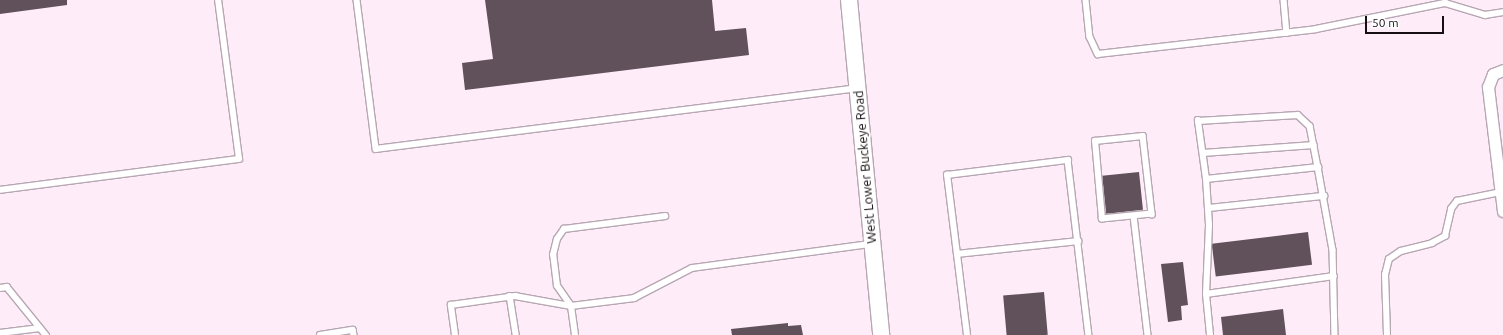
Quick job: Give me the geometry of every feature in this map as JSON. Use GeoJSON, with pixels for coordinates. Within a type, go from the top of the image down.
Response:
{"type":"FeatureCollection","features":[{"type":"Feature","properties":{"kind":"main road","name":"West Lower Buckeye Road"},"geometry":{"type":"LineString","coordinates":[[849,0],[881,335]]}},
{"type":"Feature","properties":{"kind":"street"},"geometry":{"type":"LineString","coordinates":[[1498,72],[1488,87],[1503,211]]}},
{"type":"Feature","properties":{"kind":"lane"},"geometry":{"type":"LineString","coordinates":[[0,190],[239,159],[218,0]]}},
{"type":"Feature","properties":{"kind":"lane"},"geometry":{"type":"LineString","coordinates":[[357,0],[376,150],[858,88]]}},
{"type":"Feature","properties":{"kind":"lane"},"geometry":{"type":"LineString","coordinates":[[1086,0],[1090,37],[1098,54],[1287,33],[1445,3],[1453,3],[1485,15],[1503,12]]}},
{"type":"Feature","properties":{"kind":"lane"},"geometry":{"type":"LineString","coordinates":[[1284,0],[1287,33]]}},
{"type":"Feature","properties":{"kind":"lane"},"geometry":{"type":"LineString","coordinates":[[1210,335],[1206,294],[1209,208],[1198,121],[1298,114],[1310,126],[1333,250],[1334,333]]}},
{"type":"Feature","properties":{"kind":"lane"},"geometry":{"type":"LineString","coordinates":[[1143,136],[1152,214],[1134,216],[1102,219],[1095,141],[1143,136]]}},
{"type":"Feature","properties":{"kind":"lane"},"geometry":{"type":"LineString","coordinates":[[1203,153],[1314,145]]}},
{"type":"Feature","properties":{"kind":"lane"},"geometry":{"type":"LineString","coordinates":[[966,335],[947,175],[1068,160],[1089,335]]}},
{"type":"Feature","properties":{"kind":"lane"},"geometry":{"type":"LineString","coordinates":[[1206,179],[1318,167]]}},
{"type":"Feature","properties":{"kind":"lane"},"geometry":{"type":"LineString","coordinates":[[1387,335],[1385,275],[1388,259],[1401,251],[1432,243],[1445,236],[1453,204],[1463,198],[1501,192]]}},
{"type":"Feature","properties":{"kind":"lane"},"geometry":{"type":"LineString","coordinates":[[1209,208],[1324,196]]}},
{"type":"Feature","properties":{"kind":"lane"},"geometry":{"type":"LineString","coordinates":[[575,335],[571,306],[557,286],[553,255],[557,239],[564,229],[665,216]]}},
{"type":"Feature","properties":{"kind":"lane"},"geometry":{"type":"LineString","coordinates":[[1134,216],[1148,335]]}},
{"type":"Feature","properties":{"kind":"lane"},"geometry":{"type":"LineString","coordinates":[[957,254],[1078,241]]}},
{"type":"Feature","properties":{"kind":"lane"},"geometry":{"type":"LineString","coordinates":[[455,335],[451,305],[510,296],[571,306],[634,298],[692,268],[873,243]]}},
{"type":"Feature","properties":{"kind":"lane"},"geometry":{"type":"LineString","coordinates":[[1206,294],[1334,276]]}},
{"type":"Feature","properties":{"kind":"lane"},"geometry":{"type":"LineString","coordinates":[[0,288],[7,287],[46,335]]}},
{"type":"Feature","properties":{"kind":"lane"},"geometry":{"type":"LineString","coordinates":[[510,296],[516,335]]}},
{"type":"Feature","properties":{"kind":"lane"},"geometry":{"type":"LineString","coordinates":[[0,333],[40,328]]}},
{"type":"Feature","properties":{"kind":"lane"},"geometry":{"type":"LineString","coordinates":[[320,335],[353,330],[354,335]]}},
{"type":"Feature","properties":{"kind":"building"},"geometry":{"type":"Polygon","coordinates":[[[0,0],[67,0],[67,5],[0,14],[0,0]]]}},
{"type":"Feature","properties":{"kind":"building"},"geometry":{"type":"Polygon","coordinates":[[[485,0],[712,0],[715,31],[746,28],[749,55],[465,90],[462,63],[493,59],[485,0]]]}},
{"type":"Feature","properties":{"kind":"building"},"geometry":{"type":"Polygon","coordinates":[[[1139,172],[1143,210],[1106,214],[1102,176],[1139,172]]]}},
{"type":"Feature","properties":{"kind":"building"},"geometry":{"type":"Polygon","coordinates":[[[1308,232],[1312,265],[1216,277],[1212,244],[1308,232]]]}},
{"type":"Feature","properties":{"kind":"building"},"geometry":{"type":"Polygon","coordinates":[[[1183,262],[1188,305],[1181,306],[1182,320],[1168,322],[1161,264],[1183,262]]]}},
{"type":"Feature","properties":{"kind":"building"},"geometry":{"type":"Polygon","coordinates":[[[1044,292],[1048,335],[1007,335],[1003,296],[1044,292]]]}},
{"type":"Feature","properties":{"kind":"building"},"geometry":{"type":"Polygon","coordinates":[[[1283,309],[1286,335],[1223,335],[1221,317],[1283,309]]]}},
{"type":"Feature","properties":{"kind":"building"},"geometry":{"type":"Polygon","coordinates":[[[788,323],[788,326],[801,325],[803,335],[732,335],[731,329],[788,323]]]}}]}
